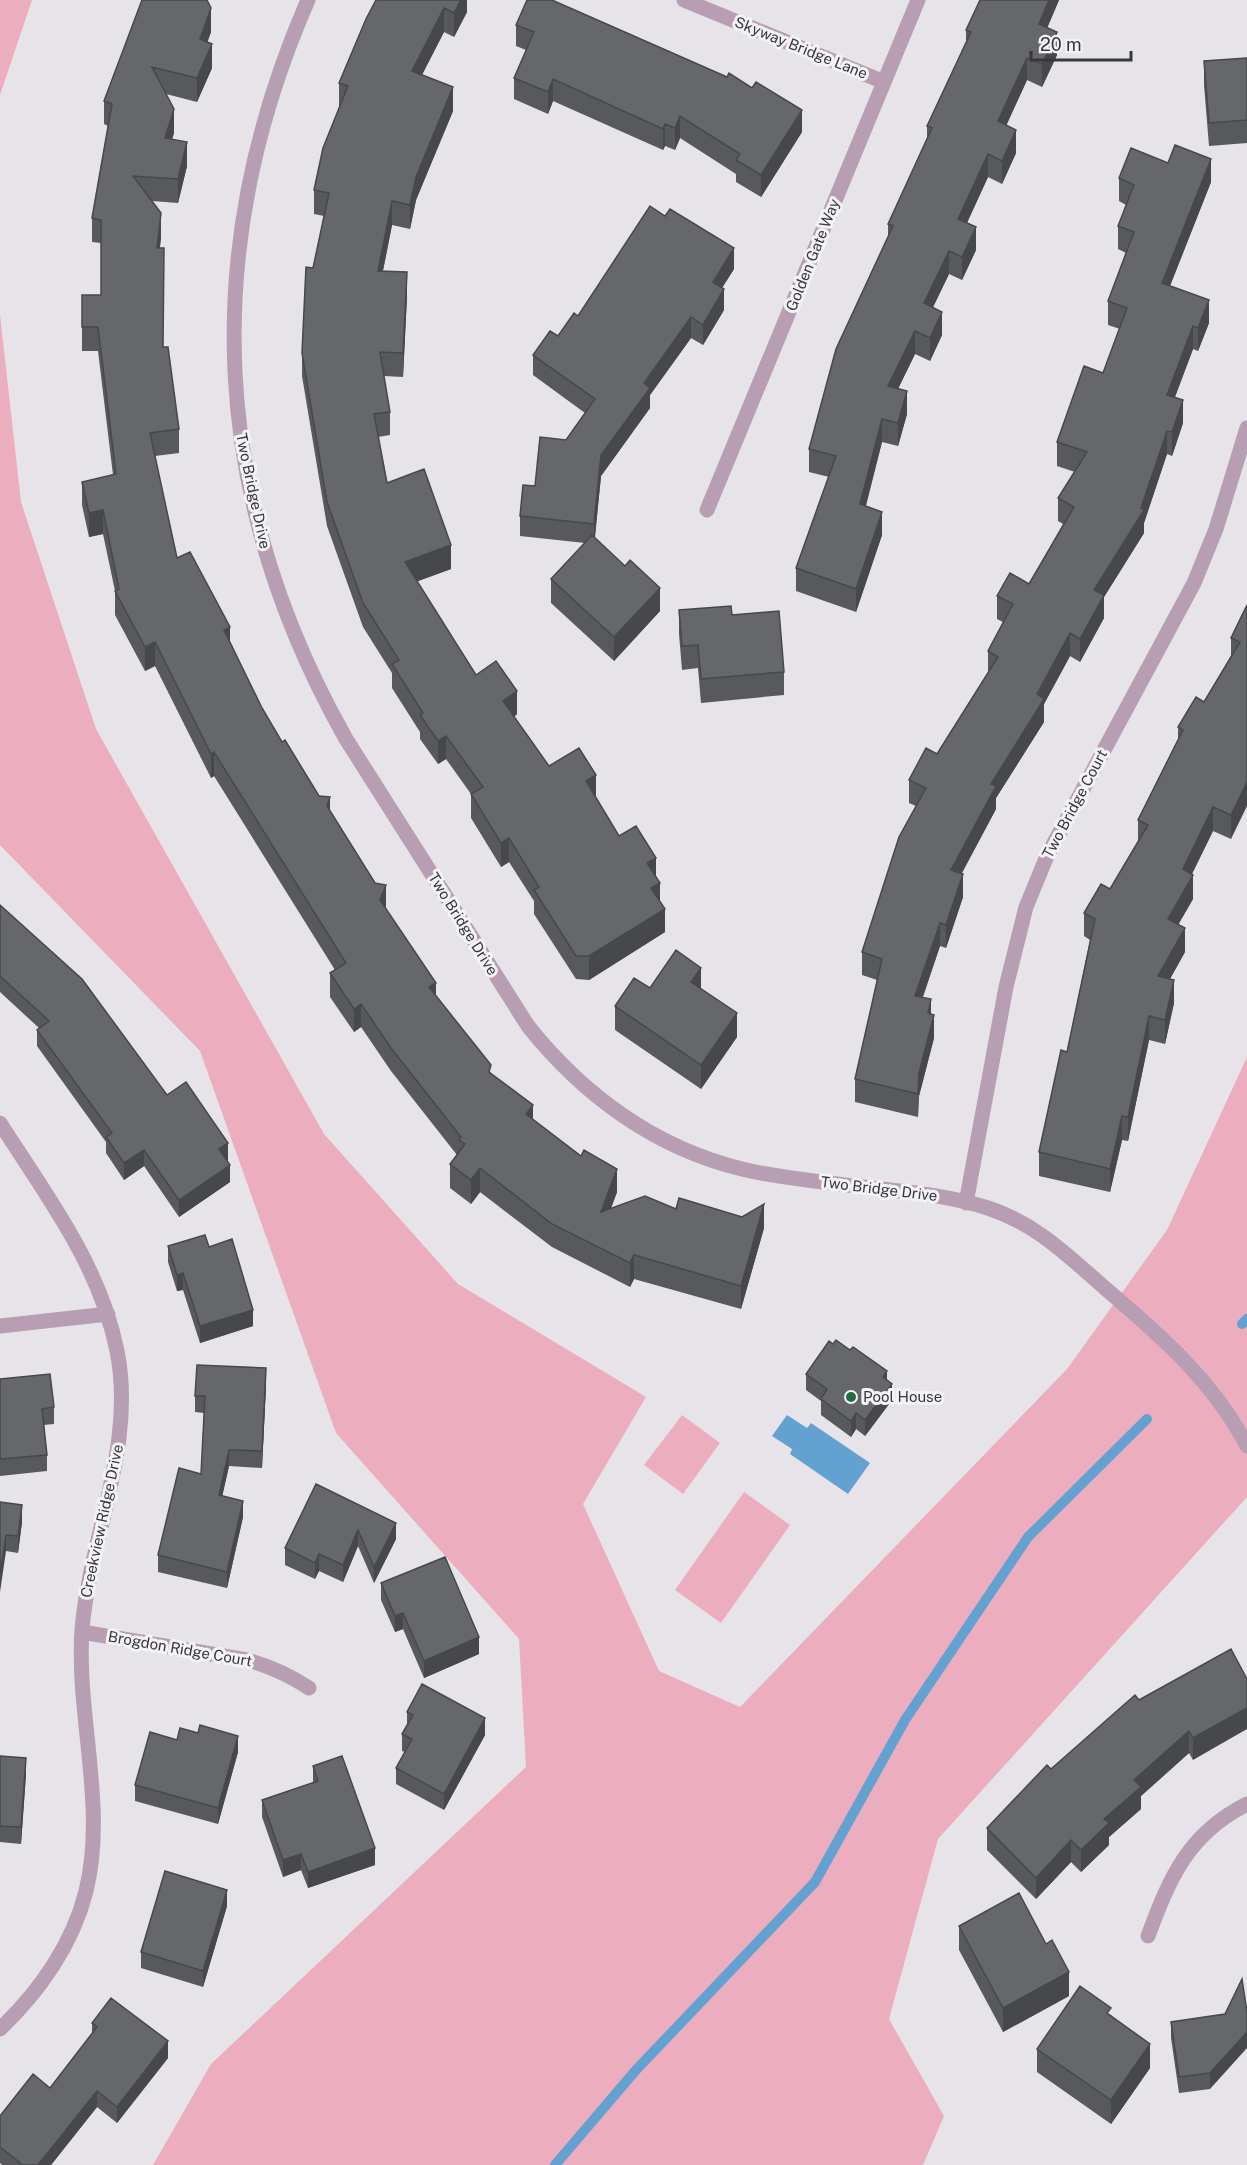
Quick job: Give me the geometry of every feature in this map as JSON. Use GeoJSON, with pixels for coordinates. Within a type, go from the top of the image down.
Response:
{"type":"FeatureCollection","features":[{"type":"Feature","properties":{"kind":"street","name":"Two Bridge Drive"},"geometry":{"type":"LineString","coordinates":[[308,0],[275,82],[260,132],[239,239],[234,343],[237,412],[255,515],[285,615],[328,709],[528,1026],[558,1063],[593,1095],[652,1134],[674,1145],[718,1162],[776,1176],[934,1196],[988,1208],[1031,1227],[1150,1326],[1179,1355],[1219,1401],[1247,1446]]}},
{"type":"Feature","properties":{"kind":"street","name":"Skyway Bridge Lane"},"geometry":{"type":"LineString","coordinates":[[684,0],[884,82]]}},
{"type":"Feature","properties":{"kind":"street","name":"Golden Gate Way"},"geometry":{"type":"LineString","coordinates":[[707,510],[918,0]]}},
{"type":"Feature","properties":{"kind":"street","name":"Two Bridge Court"},"geometry":{"type":"LineString","coordinates":[[966,1203],[1010,966],[1026,907],[1047,856],[1194,583],[1216,529],[1247,428]]}},
{"type":"Feature","properties":{"kind":"street","name":"Creekview Ridge Drive"},"geometry":{"type":"LineString","coordinates":[[0,1123],[95,1278],[108,1314],[121,1380],[117,1457],[92,1563],[82,1632],[82,1703],[93,1814],[93,1851],[87,1890],[79,1917],[47,1974],[32,1996],[0,2030]]}},
{"type":"Feature","properties":{"kind":"street"},"geometry":{"type":"LineString","coordinates":[[0,1326],[108,1314]]}},
{"type":"Feature","properties":{"kind":"street","name":"Brogdon Ridge Court"},"geometry":{"type":"LineString","coordinates":[[82,1632],[247,1660],[287,1674],[309,1688]]}},
{"type":"Feature","properties":{"kind":"street"},"geometry":{"type":"LineString","coordinates":[[1148,1936],[1171,1880],[1191,1847],[1214,1824],[1247,1804]]}},
{"type":"Feature","properties":{"kind":"shaded area"},"geometry":{"type":"Polygon","coordinates":[[[0,0],[32,0],[0,95],[0,0]]]}},
{"type":"Feature","properties":{"kind":"shaded area"},"geometry":{"type":"Polygon","coordinates":[[[0,315],[21,502],[96,729],[324,1134],[458,1284],[646,1397],[583,1504],[659,1671],[740,1707],[1067,1369],[1167,1230],[1247,1057],[1247,1497],[938,1839],[889,2019],[944,2116],[923,2165],[153,2165],[211,2064],[526,1767],[519,1639],[336,1433],[200,1051],[0,845],[0,315]]]}},
{"type":"Feature","properties":{"kind":"shaded area"},"geometry":{"type":"Polygon","coordinates":[[[682,1415],[720,1443],[683,1494],[644,1465],[682,1415]]]}},
{"type":"Feature","properties":{"kind":"shaded area"},"geometry":{"type":"Polygon","coordinates":[[[744,1492],[790,1525],[721,1623],[675,1590],[744,1492]]]}},
{"type":"Feature","properties":{"kind":"water"},"geometry":{"type":"Polygon","coordinates":[[[787,1415],[807,1428],[811,1423],[870,1463],[848,1494],[790,1454],[792,1449],[772,1436],[787,1415]]]}},
{"type":"Feature","properties":{"kind":"building"},"geometry":{"type":"Polygon","coordinates":[[[142,0],[207,0],[211,8],[200,39],[212,44],[197,78],[152,67],[174,109],[165,138],[187,142],[178,179],[133,176],[161,213],[157,248],[164,248],[163,347],[168,347],[179,429],[150,433],[177,558],[190,552],[230,627],[224,630],[262,708],[282,742],[285,740],[319,796],[330,797],[327,806],[375,883],[386,885],[380,900],[436,983],[429,987],[491,1065],[489,1072],[533,1105],[526,1114],[581,1156],[584,1150],[617,1169],[601,1212],[645,1196],[676,1209],[679,1198],[742,1217],[764,1204],[741,1286],[634,1255],[630,1263],[552,1224],[480,1168],[471,1180],[450,1164],[465,1144],[459,1140],[461,1137],[391,1048],[361,1004],[354,1009],[330,973],[346,963],[214,752],[211,754],[155,642],[145,647],[115,591],[119,589],[103,510],[89,513],[82,482],[116,474],[98,327],[82,327],[82,295],[101,295],[101,220],[92,218],[112,104],[104,101],[142,0]]]}},
{"type":"Feature","properties":{"kind":"building"},"geometry":{"type":"Polygon","coordinates":[[[376,0],[461,0],[454,13],[444,8],[412,71],[453,87],[416,177],[410,205],[392,201],[378,271],[407,272],[403,353],[380,352],[390,412],[374,414],[387,483],[424,469],[451,545],[405,562],[476,675],[496,661],[517,691],[503,701],[549,766],[579,748],[596,775],[586,781],[619,836],[636,826],[656,858],[647,863],[660,883],[651,888],[665,909],[589,956],[576,956],[534,890],[539,887],[509,838],[501,843],[471,794],[483,787],[446,736],[438,741],[420,715],[423,713],[392,664],[399,660],[363,603],[327,502],[302,353],[306,267],[313,268],[329,193],[314,190],[323,148],[348,86],[339,83],[376,0]]]}},
{"type":"Feature","properties":{"kind":"building"},"geometry":{"type":"Polygon","coordinates":[[[527,0],[552,0],[727,77],[729,73],[752,88],[756,82],[802,110],[761,175],[736,160],[740,154],[680,116],[675,128],[665,124],[663,129],[553,79],[548,92],[514,78],[534,32],[516,25],[527,0]]]}},
{"type":"Feature","properties":{"kind":"building"},"geometry":{"type":"Polygon","coordinates":[[[980,0],[1049,0],[1039,24],[1057,32],[1042,64],[1027,58],[998,121],[1016,130],[1002,161],[988,154],[958,219],[976,227],[962,257],[949,251],[924,303],[942,312],[930,338],[915,331],[888,386],[907,391],[898,423],[882,419],[860,504],[882,512],[856,589],[796,568],[836,456],[809,449],[836,349],[893,226],[888,224],[932,128],[927,126],[971,32],[966,30],[980,0]]]}},
{"type":"Feature","properties":{"kind":"building"},"geometry":{"type":"Polygon","coordinates":[[[1247,58],[1247,120],[1209,123],[1204,61],[1247,58]]]}},
{"type":"Feature","properties":{"kind":"building"},"geometry":{"type":"Polygon","coordinates":[[[1175,145],[1211,159],[1162,283],[1209,300],[1198,328],[1193,326],[1167,395],[1183,400],[1172,432],[1167,431],[1141,508],[1144,510],[1094,590],[1104,595],[1080,639],[1070,633],[1037,694],[1044,699],[991,784],[996,786],[951,870],[963,874],[946,925],[940,923],[915,996],[931,999],[928,1013],[934,1015],[919,1073],[918,1094],[855,1079],[882,959],[862,952],[899,837],[926,788],[909,780],[926,748],[937,754],[998,657],[988,651],[1013,604],[997,596],[1010,573],[1029,584],[1074,507],[1058,498],[1087,452],[1057,442],[1084,366],[1103,373],[1127,308],[1108,301],[1134,232],[1118,226],[1134,185],[1119,178],[1131,148],[1168,163],[1175,145]]]}},
{"type":"Feature","properties":{"kind":"building"},"geometry":{"type":"Polygon","coordinates":[[[650,206],[665,216],[670,209],[734,248],[713,282],[724,289],[703,325],[691,317],[644,383],[650,388],[601,455],[594,524],[520,516],[523,485],[535,486],[540,437],[566,440],[595,399],[533,355],[550,331],[558,336],[574,313],[578,316],[650,206]]]}},
{"type":"Feature","properties":{"kind":"building"},"geometry":{"type":"Polygon","coordinates":[[[592,535],[625,566],[630,560],[660,588],[614,637],[551,579],[592,535]]]}},
{"type":"Feature","properties":{"kind":"building"},"geometry":{"type":"Polygon","coordinates":[[[1247,605],[1247,782],[1231,815],[1213,807],[1183,869],[1193,875],[1168,919],[1185,928],[1158,976],[1174,980],[1165,1020],[1149,1016],[1128,1117],[1122,1116],[1110,1169],[1039,1152],[1061,1050],[1067,1052],[1095,919],[1084,913],[1101,884],[1110,889],[1148,825],[1138,820],[1183,730],[1178,727],[1196,697],[1204,702],[1240,642],[1231,638],[1247,605]]]}},
{"type":"Feature","properties":{"kind":"building"},"geometry":{"type":"Polygon","coordinates":[[[731,606],[732,615],[779,611],[784,672],[701,679],[698,645],[682,646],[679,610],[731,606]]]}},
{"type":"Feature","properties":{"kind":"building"},"geometry":{"type":"Polygon","coordinates":[[[0,905],[82,979],[167,1095],[186,1082],[228,1143],[219,1149],[230,1165],[179,1200],[144,1150],[124,1163],[106,1137],[112,1133],[37,1030],[49,1021],[0,976],[0,905]]]}},
{"type":"Feature","properties":{"kind":"building"},"geometry":{"type":"Polygon","coordinates":[[[676,950],[701,968],[691,982],[737,1013],[701,1065],[615,1006],[634,978],[650,988],[676,950]]]}},
{"type":"Feature","properties":{"kind":"building"},"geometry":{"type":"Polygon","coordinates":[[[205,1235],[209,1247],[232,1239],[253,1310],[200,1326],[183,1273],[177,1275],[168,1246],[205,1235]]]}},
{"type":"Feature","properties":{"kind":"building","name":"Pool House"},"geometry":{"type":"Polygon","coordinates":[[[836,1340],[850,1350],[853,1347],[887,1371],[883,1377],[892,1384],[865,1420],[856,1413],[851,1421],[821,1399],[827,1389],[806,1374],[829,1341],[833,1344],[836,1340]]]}},
{"type":"Feature","properties":{"kind":"building"},"geometry":{"type":"Polygon","coordinates":[[[197,1365],[266,1368],[262,1451],[229,1450],[219,1495],[243,1501],[227,1572],[158,1555],[179,1468],[201,1474],[205,1396],[195,1396],[197,1365]]]}},
{"type":"Feature","properties":{"kind":"building"},"geometry":{"type":"Polygon","coordinates":[[[50,1374],[54,1407],[42,1409],[47,1455],[0,1459],[0,1379],[50,1374]]]}},
{"type":"Feature","properties":{"kind":"building"},"geometry":{"type":"Polygon","coordinates":[[[316,1484],[396,1523],[374,1567],[358,1530],[343,1565],[319,1554],[315,1563],[285,1548],[316,1484]]]}},
{"type":"Feature","properties":{"kind":"building"},"geometry":{"type":"Polygon","coordinates":[[[0,1502],[22,1505],[18,1536],[6,1535],[0,1576],[0,1502]]]}},
{"type":"Feature","properties":{"kind":"building"},"geometry":{"type":"Polygon","coordinates":[[[445,1557],[479,1637],[424,1661],[403,1613],[395,1616],[381,1583],[445,1557]]]}},
{"type":"Feature","properties":{"kind":"building"},"geometry":{"type":"Polygon","coordinates":[[[1231,1649],[1247,1679],[1247,1708],[1193,1738],[1189,1731],[1134,1780],[1141,1787],[1104,1819],[1109,1823],[1081,1850],[1071,1840],[1036,1878],[987,1828],[1047,1765],[1051,1769],[1135,1695],[1139,1700],[1231,1649]]]}},
{"type":"Feature","properties":{"kind":"building"},"geometry":{"type":"Polygon","coordinates":[[[422,1684],[485,1718],[444,1794],[396,1768],[412,1739],[402,1734],[413,1715],[407,1712],[422,1684]]]}},
{"type":"Feature","properties":{"kind":"building"},"geometry":{"type":"Polygon","coordinates":[[[200,1725],[238,1736],[218,1808],[135,1785],[150,1732],[177,1740],[180,1728],[198,1733],[200,1725]]]}},
{"type":"Feature","properties":{"kind":"building"},"geometry":{"type":"Polygon","coordinates":[[[0,1756],[26,1758],[21,1827],[0,1826],[0,1756]]]}},
{"type":"Feature","properties":{"kind":"building"},"geometry":{"type":"Polygon","coordinates":[[[342,1756],[375,1848],[308,1872],[301,1854],[283,1860],[262,1800],[318,1781],[313,1766],[342,1756]]]}},
{"type":"Feature","properties":{"kind":"building"},"geometry":{"type":"Polygon","coordinates":[[[165,1871],[227,1890],[203,1971],[141,1952],[165,1871]]]}},
{"type":"Feature","properties":{"kind":"building"},"geometry":{"type":"Polygon","coordinates":[[[1019,1893],[1046,1944],[1052,1940],[1069,1972],[1003,2008],[959,1926],[1019,1893]]]}},
{"type":"Feature","properties":{"kind":"building"},"geometry":{"type":"Polygon","coordinates":[[[1242,1979],[1247,2012],[1247,2032],[1210,2073],[1179,2077],[1171,2022],[1225,2014],[1242,1979]]]}},
{"type":"Feature","properties":{"kind":"building"},"geometry":{"type":"Polygon","coordinates":[[[1080,1986],[1111,2008],[1107,2013],[1150,2044],[1111,2100],[1037,2049],[1080,1986]]]}},
{"type":"Feature","properties":{"kind":"building"},"geometry":{"type":"Polygon","coordinates":[[[111,1998],[168,2041],[117,2107],[97,2091],[38,2165],[23,2165],[0,2147],[0,2116],[33,2074],[50,2088],[97,2027],[92,2023],[111,1998]]]}},
{"type":"Feature","properties":{"kind":"waterway"},"geometry":{"type":"LineString","coordinates":[[1242,1324],[1247,1319]]}},
{"type":"Feature","properties":{"kind":"waterway"},"geometry":{"type":"LineString","coordinates":[[555,2165],[636,2070],[815,1882],[905,1720],[1028,1537],[1147,1419]]}},
{"type":"Feature","properties":{"kind":"place","name":"Pool House"},"geometry":{"type":"Point","coordinates":[851,1397]}}]}
